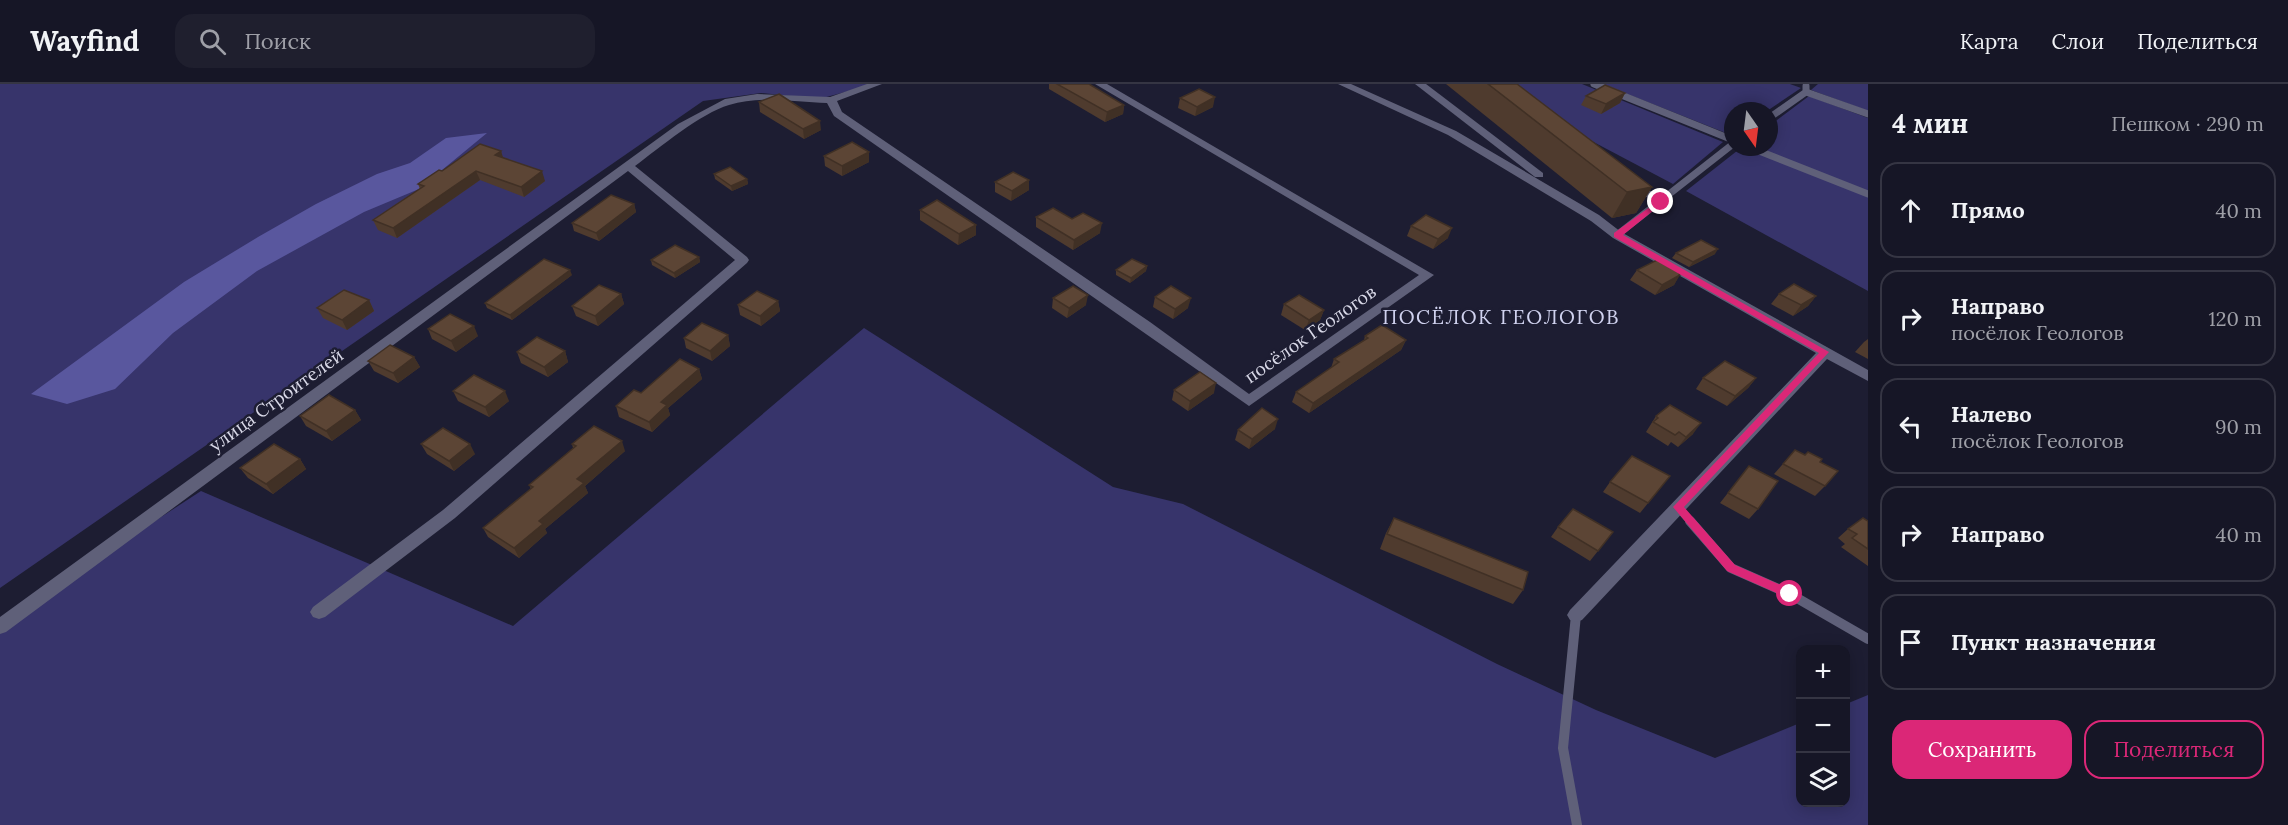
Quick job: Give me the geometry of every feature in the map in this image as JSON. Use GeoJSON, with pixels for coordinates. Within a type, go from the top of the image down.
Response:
{"type":"FeatureCollection","features":[{"type":"Feature","properties":{"kind":"street"},"geometry":{"type":"LineString","coordinates":[[831,100],[876,84]]}},
{"type":"Feature","properties":{"kind":"street","name":"посёлок Геологов"},"geometry":{"type":"LineString","coordinates":[[831,100],[838,114],[1144,325],[1249,401],[1428,275],[1100,84]]}},
{"type":"Feature","properties":{"kind":"street"},"geometry":{"type":"LineString","coordinates":[[1343,84],[1452,133],[1594,218]]}},
{"type":"Feature","properties":{"kind":"street"},"geometry":{"type":"LineString","coordinates":[[1420,84],[1617,235],[1868,376]]}},
{"type":"Feature","properties":{"kind":"street","name":"улица Строителей"},"geometry":{"type":"LineString","coordinates":[[0,627],[682,126],[725,102],[757,98],[831,100]]}},
{"type":"Feature","properties":{"kind":"street"},"geometry":{"type":"LineString","coordinates":[[320,612],[449,514],[743,260],[628,166]]}},
{"type":"Feature","properties":{"kind":"street"},"geometry":{"type":"LineString","coordinates":[[1576,615],[1825,352]]}},
{"type":"Feature","properties":{"kind":"lane"},"geometry":{"type":"LineString","coordinates":[[1594,84],[1724,138]]}},
{"type":"Feature","properties":{"kind":"lane"},"geometry":{"type":"LineString","coordinates":[[1778,110],[1805,86],[1868,114]]}},
{"type":"Feature","properties":{"kind":"lane"},"geometry":{"type":"LineString","coordinates":[[1617,235],[1724,150]]}},
{"type":"Feature","properties":{"kind":"lane"},"geometry":{"type":"LineString","coordinates":[[1772,156],[1868,194]]}},
{"type":"Feature","properties":{"kind":"lane"},"geometry":{"type":"LineString","coordinates":[[1632,183],[1661,202]]}},
{"type":"Feature","properties":{"kind":"lane"},"geometry":{"type":"LineString","coordinates":[[1678,507],[1731,568],[1790,594],[1868,639]]}},
{"type":"Feature","properties":{"kind":"lane"},"geometry":{"type":"LineString","coordinates":[[1576,615],[1563,748],[1577,825]]}},
{"type":"Feature","properties":{"kind":"shaded area"},"geometry":{"type":"Polygon","coordinates":[[[0,84],[875,84],[819,99],[761,93],[703,101],[0,588],[0,84]]]}},
{"type":"Feature","properties":{"kind":"shaded area"},"geometry":{"type":"Polygon","coordinates":[[[1484,84],[1582,84],[1723,142],[1673,184],[1484,84]]]}},
{"type":"Feature","properties":{"kind":"shaded area"},"geometry":{"type":"Polygon","coordinates":[[[1602,84],[1790,84],[1801,88],[1778,104],[1724,102],[1724,132],[1602,84]]]}},
{"type":"Feature","properties":{"kind":"shaded area"},"geometry":{"type":"Polygon","coordinates":[[[1818,84],[1868,84],[1868,111],[1811,90],[1818,84]]]}},
{"type":"Feature","properties":{"kind":"shaded area"},"geometry":{"type":"Polygon","coordinates":[[[1809,96],[1868,118],[1868,291],[1686,191],[1731,156],[1778,156],[1778,119],[1809,96]]]}},
{"type":"Feature","properties":{"kind":"shaded area"},"geometry":{"type":"Polygon","coordinates":[[[487,133],[419,189],[364,212],[257,271],[173,333],[115,389],[67,404],[31,394],[184,282],[258,237],[316,204],[377,174],[410,163],[446,138],[487,133]]]}},
{"type":"Feature","properties":{"kind":"shaded area"},"geometry":{"type":"Polygon","coordinates":[[[864,328],[1113,487],[1183,504],[1497,664],[1596,710],[1715,758],[1796,725],[1796,807],[1850,807],[1850,702],[1868,695],[1868,825],[0,825],[0,622],[201,491],[513,626],[864,328]]]}},
{"type":"Feature","properties":{"kind":"building"},"geometry":{"type":"Polygon","coordinates":[[[1057,84],[1089,84],[1124,105],[1107,112],[1057,84]]]}},
{"type":"Feature","properties":{"kind":"building"},"geometry":{"type":"Polygon","coordinates":[[[1488,84],[1517,84],[1652,187],[1627,192],[1488,84]]]}},
{"type":"Feature","properties":{"kind":"building"},"geometry":{"type":"Polygon","coordinates":[[[1605,85],[1625,93],[1606,104],[1586,96],[1605,85]]]}},
{"type":"Feature","properties":{"kind":"building"},"geometry":{"type":"Polygon","coordinates":[[[1199,89],[1215,97],[1197,107],[1180,98],[1199,89]]]}},
{"type":"Feature","properties":{"kind":"building"},"geometry":{"type":"Polygon","coordinates":[[[779,94],[820,121],[803,129],[759,102],[779,94]]]}},
{"type":"Feature","properties":{"kind":"building"},"geometry":{"type":"Polygon","coordinates":[[[852,142],[869,152],[842,166],[824,156],[852,142]]]}},
{"type":"Feature","properties":{"kind":"building"},"geometry":{"type":"Polygon","coordinates":[[[480,144],[501,151],[495,155],[542,171],[521,187],[476,171],[393,228],[373,220],[424,186],[418,184],[439,170],[442,171],[480,144]]]}},
{"type":"Feature","properties":{"kind":"building"},"geometry":{"type":"Polygon","coordinates":[[[730,167],[747,179],[731,186],[714,174],[730,167]]]}},
{"type":"Feature","properties":{"kind":"building"},"geometry":{"type":"Polygon","coordinates":[[[1013,172],[1029,180],[1012,191],[995,182],[1013,172]]]}},
{"type":"Feature","properties":{"kind":"building"},"geometry":{"type":"Polygon","coordinates":[[[611,195],[634,204],[596,233],[572,223],[611,195]]]}},
{"type":"Feature","properties":{"kind":"building"},"geometry":{"type":"Polygon","coordinates":[[[937,200],[976,225],[959,234],[920,210],[937,200]]]}},
{"type":"Feature","properties":{"kind":"building"},"geometry":{"type":"Polygon","coordinates":[[[1053,208],[1072,219],[1083,213],[1102,223],[1074,240],[1036,217],[1053,208]]]}},
{"type":"Feature","properties":{"kind":"building"},"geometry":{"type":"Polygon","coordinates":[[[1426,215],[1452,228],[1438,239],[1411,226],[1426,215]]]}},
{"type":"Feature","properties":{"kind":"building"},"geometry":{"type":"Polygon","coordinates":[[[1701,240],[1718,249],[1693,262],[1676,253],[1701,240]]]}},
{"type":"Feature","properties":{"kind":"building"},"geometry":{"type":"Polygon","coordinates":[[[675,245],[699,257],[674,273],[651,260],[675,245]]]}},
{"type":"Feature","properties":{"kind":"building"},"geometry":{"type":"Polygon","coordinates":[[[544,259],[570,270],[510,315],[485,303],[544,259]]]}},
{"type":"Feature","properties":{"kind":"building"},"geometry":{"type":"Polygon","coordinates":[[[1132,259],[1147,266],[1131,278],[1116,270],[1132,259]]]}},
{"type":"Feature","properties":{"kind":"building"},"geometry":{"type":"Polygon","coordinates":[[[1657,260],[1680,275],[1662,285],[1637,270],[1657,260]]]}},
{"type":"Feature","properties":{"kind":"building"},"geometry":{"type":"Polygon","coordinates":[[[1794,284],[1816,296],[1801,305],[1779,294],[1794,284]]]}},
{"type":"Feature","properties":{"kind":"building"},"geometry":{"type":"Polygon","coordinates":[[[599,285],[621,294],[595,316],[572,306],[599,285]]]}},
{"type":"Feature","properties":{"kind":"building"},"geometry":{"type":"Polygon","coordinates":[[[1073,286],[1088,295],[1069,308],[1053,298],[1073,286]]]}},
{"type":"Feature","properties":{"kind":"building"},"geometry":{"type":"Polygon","coordinates":[[[1171,286],[1191,298],[1175,309],[1155,297],[1171,286]]]}},
{"type":"Feature","properties":{"kind":"building"},"geometry":{"type":"Polygon","coordinates":[[[344,290],[369,300],[342,320],[317,308],[344,290]]]}},
{"type":"Feature","properties":{"kind":"building"},"geometry":{"type":"Polygon","coordinates":[[[757,291],[778,301],[760,316],[738,305],[757,291]]]}},
{"type":"Feature","properties":{"kind":"building"},"geometry":{"type":"Polygon","coordinates":[[[1299,295],[1324,310],[1309,320],[1284,304],[1299,295]]]}},
{"type":"Feature","properties":{"kind":"building"},"geometry":{"type":"Polygon","coordinates":[[[450,314],[474,326],[451,341],[428,329],[450,314]]]}},
{"type":"Feature","properties":{"kind":"building"},"geometry":{"type":"Polygon","coordinates":[[[702,323],[728,335],[710,351],[684,338],[702,323]]]}},
{"type":"Feature","properties":{"kind":"building"},"geometry":{"type":"Polygon","coordinates":[[[1382,325],[1406,340],[1313,403],[1296,392],[1339,362],[1334,359],[1368,338],[1365,336],[1382,325]]]}},
{"type":"Feature","properties":{"kind":"building"},"geometry":{"type":"Polygon","coordinates":[[[537,337],[565,351],[544,367],[517,352],[537,337]]]}},
{"type":"Feature","properties":{"kind":"building"},"geometry":{"type":"Polygon","coordinates":[[[390,345],[414,357],[393,373],[368,361],[390,345]]]}},
{"type":"Feature","properties":{"kind":"building"},"geometry":{"type":"Polygon","coordinates":[[[680,359],[699,369],[661,402],[667,405],[649,422],[616,406],[634,390],[641,393],[680,359]]]}},
{"type":"Feature","properties":{"kind":"building"},"geometry":{"type":"Polygon","coordinates":[[[1725,361],[1756,378],[1735,396],[1703,378],[1725,361]]]}},
{"type":"Feature","properties":{"kind":"building"},"geometry":{"type":"Polygon","coordinates":[[[1200,372],[1216,383],[1190,401],[1174,390],[1200,372]]]}},
{"type":"Feature","properties":{"kind":"building"},"geometry":{"type":"Polygon","coordinates":[[[474,375],[505,391],[485,407],[453,391],[474,375]]]}},
{"type":"Feature","properties":{"kind":"building"},"geometry":{"type":"Polygon","coordinates":[[[329,395],[355,410],[326,431],[300,416],[329,395]]]}},
{"type":"Feature","properties":{"kind":"building"},"geometry":{"type":"Polygon","coordinates":[[[1670,405],[1701,423],[1686,437],[1679,432],[1675,435],[1653,422],[1658,418],[1656,416],[1670,405]]]}},
{"type":"Feature","properties":{"kind":"building"},"geometry":{"type":"Polygon","coordinates":[[[1262,408],[1278,419],[1252,439],[1238,430],[1262,408]]]}},
{"type":"Feature","properties":{"kind":"building"},"geometry":{"type":"Polygon","coordinates":[[[594,426],[622,441],[577,479],[584,483],[539,521],[543,524],[514,548],[483,528],[533,487],[529,485],[576,446],[572,444],[594,426]]]}},
{"type":"Feature","properties":{"kind":"building"},"geometry":{"type":"Polygon","coordinates":[[[443,428],[470,444],[449,461],[421,444],[443,428]]]}},
{"type":"Feature","properties":{"kind":"building"},"geometry":{"type":"Polygon","coordinates":[[[274,444],[300,459],[266,484],[240,468],[274,444]]]}},
{"type":"Feature","properties":{"kind":"building"},"geometry":{"type":"Polygon","coordinates":[[[1795,450],[1805,455],[1808,452],[1822,459],[1820,462],[1838,471],[1825,486],[1783,464],[1795,450]]]}},
{"type":"Feature","properties":{"kind":"building"},"geometry":{"type":"Polygon","coordinates":[[[1632,456],[1670,476],[1648,503],[1610,482],[1632,456]]]}},
{"type":"Feature","properties":{"kind":"building"},"geometry":{"type":"Polygon","coordinates":[[[1749,466],[1778,481],[1758,509],[1728,493],[1749,466]]]}},
{"type":"Feature","properties":{"kind":"building"},"geometry":{"type":"Polygon","coordinates":[[[1573,509],[1613,532],[1598,551],[1558,527],[1573,509]]]}},
{"type":"Feature","properties":{"kind":"building"},"geometry":{"type":"Polygon","coordinates":[[[1394,518],[1528,572],[1523,590],[1387,534],[1394,518]]]}},
{"type":"Feature","properties":{"kind":"building"},"geometry":{"type":"Polygon","coordinates":[[[1863,518],[1868,521],[1868,549],[1852,538],[1857,534],[1848,529],[1863,518]]]}},
{"type":"Feature","properties":{"kind":"district","name":"ПОСЁЛОК ГЕОЛОГОВ"},"geometry":{"type":"Point","coordinates":[1501,316]}},
{"type":"Feature","properties":{"kind":"route"},"geometry":{"type":"LineString","coordinates":[[1661,202],[1617,235],[1825,352],[1678,507],[1731,568],[1790,594]]}}]}
